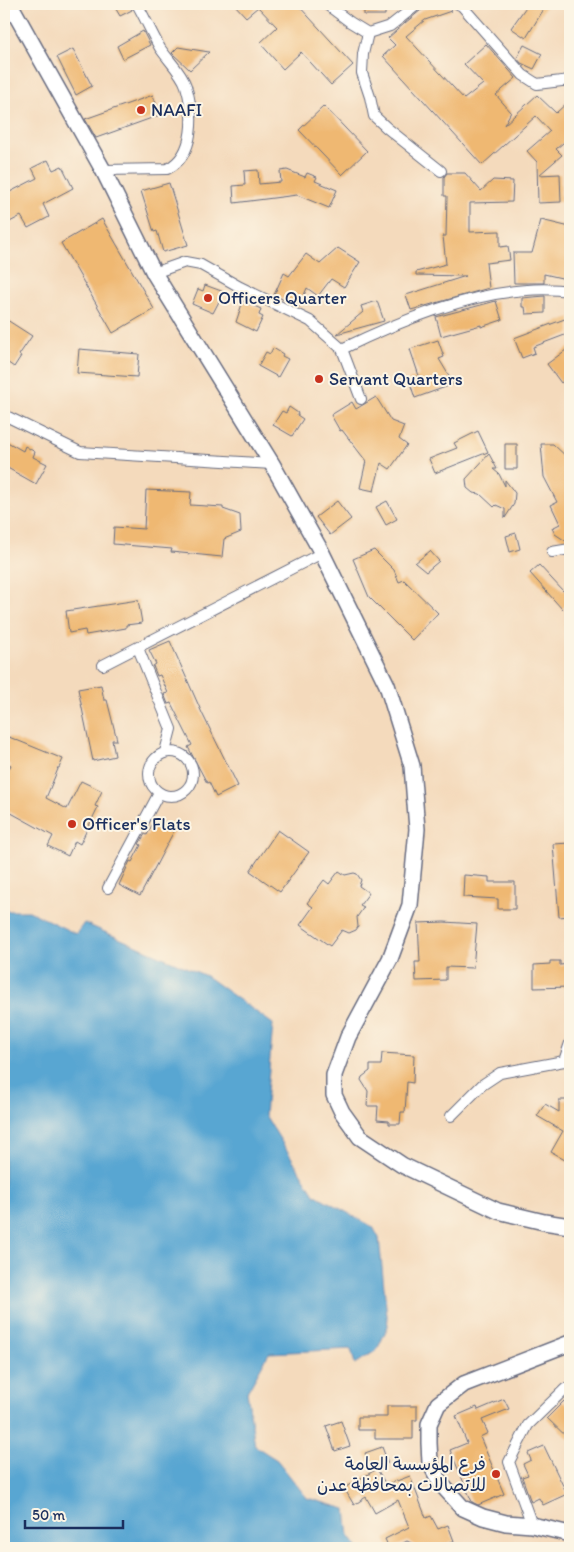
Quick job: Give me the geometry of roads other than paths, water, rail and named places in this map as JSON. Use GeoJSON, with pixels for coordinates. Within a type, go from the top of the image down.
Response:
{"type":"FeatureCollection","features":[{"type":"Feature","properties":{"kind":"main road"},"geometry":{"type":"LineString","coordinates":[[10,4],[103,170],[154,273],[272,464],[322,553],[387,685],[412,766],[417,829],[410,904],[390,959],[348,1037],[334,1075],[334,1095],[342,1112],[360,1137],[402,1165],[498,1211],[570,1226]]}},
{"type":"Feature","properties":{"kind":"main road"},"geometry":{"type":"LineString","coordinates":[[570,1343],[464,1384],[438,1404],[429,1424],[430,1463],[441,1484],[463,1508],[483,1517],[506,1523],[532,1525],[570,1534]]}},
{"type":"Feature","properties":{"kind":"street"},"geometry":{"type":"LineString","coordinates":[[103,170],[167,169],[176,165],[186,151],[190,140],[191,109],[186,84],[160,48],[137,4]]}},
{"type":"Feature","properties":{"kind":"street"},"geometry":{"type":"LineString","coordinates":[[326,4],[368,33],[390,26],[418,4]]}},
{"type":"Feature","properties":{"kind":"street"},"geometry":{"type":"LineString","coordinates":[[458,4],[462,6],[523,76],[537,84],[570,80]]}},
{"type":"Feature","properties":{"kind":"street"},"geometry":{"type":"LineString","coordinates":[[368,33],[363,54],[362,73],[374,116],[441,171]]}},
{"type":"Feature","properties":{"kind":"street"},"geometry":{"type":"LineString","coordinates":[[154,273],[185,262],[201,265],[240,287],[310,320],[342,349],[361,399]]}},
{"type":"Feature","properties":{"kind":"street"},"geometry":{"type":"LineString","coordinates":[[342,349],[380,330],[445,306],[513,291],[556,289],[570,291]]}},
{"type":"Feature","properties":{"kind":"street"},"geometry":{"type":"LineString","coordinates":[[4,415],[80,452],[272,464]]}},
{"type":"Feature","properties":{"kind":"street"},"geometry":{"type":"LineString","coordinates":[[552,552],[570,549]]}},
{"type":"Feature","properties":{"kind":"street"},"geometry":{"type":"LineString","coordinates":[[103,665],[322,553]]}},
{"type":"Feature","properties":{"kind":"street"},"geometry":{"type":"LineString","coordinates":[[138,648],[170,729],[165,752],[151,762],[149,780],[159,794],[176,796],[190,786],[193,768],[182,754],[165,752]]}},
{"type":"Feature","properties":{"kind":"street"},"geometry":{"type":"LineString","coordinates":[[108,888],[159,794]]}},
{"type":"Feature","properties":{"kind":"street"},"geometry":{"type":"LineString","coordinates":[[451,1116],[482,1085],[500,1073],[567,1061],[570,1043]]}},
{"type":"Feature","properties":{"kind":"street"},"geometry":{"type":"LineString","coordinates":[[532,1525],[509,1462],[528,1425],[565,1389],[570,1388]]}},
{"type":"Feature","properties":{"kind":"water"},"geometry":{"type":"Polygon","coordinates":[[[4,911],[29,911],[76,934],[84,923],[206,976],[273,1024],[265,1115],[314,1194],[373,1227],[379,1238],[388,1326],[377,1350],[355,1364],[351,1349],[269,1353],[247,1392],[255,1446],[277,1460],[307,1498],[346,1509],[349,1536],[358,1548],[4,1548],[4,911]]]}},
{"type":"Feature","properties":{"kind":"place","name":"NAAFI"},"geometry":{"type":"Point","coordinates":[141,110]}},
{"type":"Feature","properties":{"kind":"place","name":"Officers Quarter"},"geometry":{"type":"Point","coordinates":[208,298]}},
{"type":"Feature","properties":{"kind":"place","name":"Servant Quarters"},"geometry":{"type":"Point","coordinates":[319,379]}},
{"type":"Feature","properties":{"kind":"place","name":"Officer's Flats"},"geometry":{"type":"Point","coordinates":[72,824]}},
{"type":"Feature","properties":{"kind":"place","name":"فرع المؤسسة العامة للاتصالات بمحافظة عدن"},"geometry":{"type":"Point","coordinates":[496,1474]}}]}
